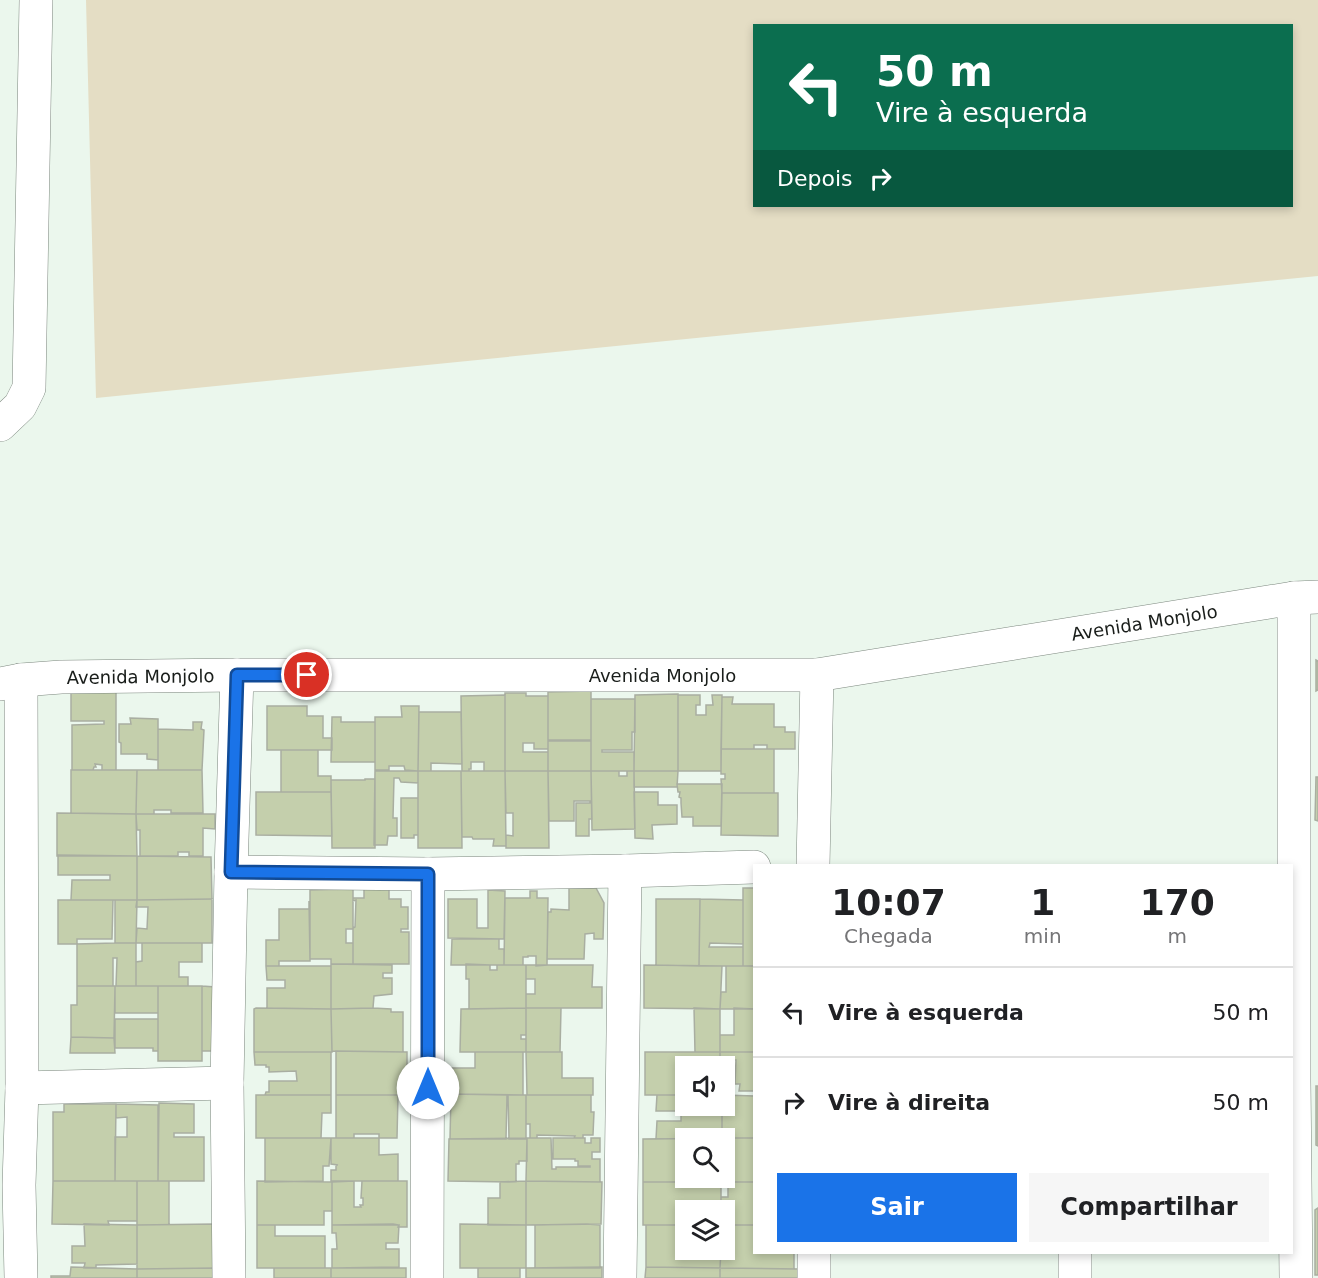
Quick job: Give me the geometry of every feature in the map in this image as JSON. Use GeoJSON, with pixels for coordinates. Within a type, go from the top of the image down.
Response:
{"type":"FeatureCollection","features":[{"type":"Feature","properties":{"kind":"street"},"geometry":{"type":"LineString","coordinates":[[0,425],[20,406],[29,387],[36,0]]}},
{"type":"Feature","properties":{"kind":"street"},"geometry":{"type":"LineString","coordinates":[[1296,1278],[1307,1178],[1293,1081],[1306,598]]}},
{"type":"Feature","properties":{"kind":"street","name":"Avenida Monjolo"},"geometry":{"type":"LineString","coordinates":[[10,682],[61,677],[237,675],[817,675],[1306,598]]}},
{"type":"Feature","properties":{"kind":"street"},"geometry":{"type":"LineString","coordinates":[[229,1278],[227,1083],[237,675]]}},
{"type":"Feature","properties":{"kind":"street"},"geometry":{"type":"LineString","coordinates":[[813,864],[817,675]]}},
{"type":"Feature","properties":{"kind":"street"},"geometry":{"type":"LineString","coordinates":[[10,682],[10,773],[22,1088],[10,1185],[21,1278]]}},
{"type":"Feature","properties":{"kind":"street"},"geometry":{"type":"LineString","coordinates":[[231,872],[428,874],[753,867]]}},
{"type":"Feature","properties":{"kind":"street"},"geometry":{"type":"LineString","coordinates":[[620,1278],[625,871]]}},
{"type":"Feature","properties":{"kind":"street"},"geometry":{"type":"LineString","coordinates":[[427,1278],[428,874]]}},
{"type":"Feature","properties":{"kind":"street"},"geometry":{"type":"LineString","coordinates":[[22,1088],[227,1083]]}},
{"type":"Feature","properties":{"kind":"street"},"geometry":{"type":"LineString","coordinates":[[814,1254],[814,1278]]}},
{"type":"Feature","properties":{"kind":"street"},"geometry":{"type":"LineString","coordinates":[[1075,1254],[1075,1278]]}},
{"type":"Feature","properties":{"kind":"shaded area"},"geometry":{"type":"Polygon","coordinates":[[[86,0],[1318,0],[1318,276],[96,398],[86,0]]]}},
{"type":"Feature","properties":{"kind":"building"},"geometry":{"type":"Polygon","coordinates":[[[1316,660],[1318,661],[1318,690],[1316,691],[1316,660]]]}},
{"type":"Feature","properties":{"kind":"building"},"geometry":{"type":"Polygon","coordinates":[[[116,691],[116,770],[102,770],[102,765],[95,764],[96,767],[93,770],[72,770],[72,725],[104,724],[104,721],[71,721],[71,692],[116,691]]]}},
{"type":"Feature","properties":{"kind":"building"},"geometry":{"type":"Polygon","coordinates":[[[591,691],[591,740],[548,740],[548,692],[591,691]]]}},
{"type":"Feature","properties":{"kind":"building"},"geometry":{"type":"Polygon","coordinates":[[[505,693],[548,696],[548,749],[534,749],[534,743],[523,743],[523,752],[548,752],[548,771],[505,771],[505,693]]]}},
{"type":"Feature","properties":{"kind":"building"},"geometry":{"type":"Polygon","coordinates":[[[678,694],[678,771],[634,771],[635,695],[678,694]]]}},
{"type":"Feature","properties":{"kind":"building"},"geometry":{"type":"Polygon","coordinates":[[[505,695],[505,771],[484,771],[484,762],[471,762],[469,771],[462,771],[461,696],[505,695]]]}},
{"type":"Feature","properties":{"kind":"building"},"geometry":{"type":"Polygon","coordinates":[[[678,695],[700,695],[700,705],[696,705],[696,715],[706,715],[706,705],[713,705],[712,695],[722,695],[721,771],[678,771],[678,695]]]}},
{"type":"Feature","properties":{"kind":"building"},"geometry":{"type":"Polygon","coordinates":[[[722,697],[733,697],[732,704],[774,704],[774,727],[785,727],[785,732],[795,732],[795,749],[767,749],[767,745],[754,745],[754,749],[721,749],[722,697]]]}},
{"type":"Feature","properties":{"kind":"building"},"geometry":{"type":"Polygon","coordinates":[[[591,699],[635,699],[635,732],[632,732],[632,750],[602,750],[602,752],[634,752],[634,771],[591,771],[591,699]]]}},
{"type":"Feature","properties":{"kind":"building"},"geometry":{"type":"Polygon","coordinates":[[[267,706],[307,706],[307,716],[323,716],[323,738],[332,738],[332,750],[267,750],[267,706]]]}},
{"type":"Feature","properties":{"kind":"building"},"geometry":{"type":"Polygon","coordinates":[[[401,706],[419,706],[418,771],[405,770],[404,766],[389,766],[389,770],[375,770],[375,717],[402,717],[401,706]]]}},
{"type":"Feature","properties":{"kind":"building"},"geometry":{"type":"Polygon","coordinates":[[[419,712],[461,712],[462,764],[431,763],[431,771],[418,771],[419,712]]]}},
{"type":"Feature","properties":{"kind":"building"},"geometry":{"type":"Polygon","coordinates":[[[332,717],[341,717],[341,722],[375,722],[375,762],[331,762],[332,717]]]}},
{"type":"Feature","properties":{"kind":"building"},"geometry":{"type":"Polygon","coordinates":[[[130,718],[158,719],[158,760],[147,759],[147,754],[121,754],[119,724],[131,724],[130,718]]]}},
{"type":"Feature","properties":{"kind":"building"},"geometry":{"type":"Polygon","coordinates":[[[193,722],[202,722],[201,729],[204,730],[202,770],[158,770],[158,729],[193,730],[193,722]]]}},
{"type":"Feature","properties":{"kind":"building"},"geometry":{"type":"Polygon","coordinates":[[[548,741],[591,741],[591,771],[548,771],[548,741]]]}},
{"type":"Feature","properties":{"kind":"building"},"geometry":{"type":"Polygon","coordinates":[[[721,749],[774,749],[774,793],[722,793],[721,779],[725,779],[725,774],[721,774],[721,749]]]}},
{"type":"Feature","properties":{"kind":"building"},"geometry":{"type":"Polygon","coordinates":[[[281,750],[318,750],[318,776],[331,776],[331,792],[281,792],[281,750]]]}},
{"type":"Feature","properties":{"kind":"building"},"geometry":{"type":"Polygon","coordinates":[[[71,770],[137,770],[136,814],[71,813],[71,770]]]}},
{"type":"Feature","properties":{"kind":"building"},"geometry":{"type":"Polygon","coordinates":[[[137,770],[202,770],[203,813],[171,813],[171,810],[154,810],[154,814],[136,814],[137,770]]]}},
{"type":"Feature","properties":{"kind":"building"},"geometry":{"type":"Polygon","coordinates":[[[375,771],[418,771],[418,783],[401,782],[399,778],[394,778],[393,818],[397,818],[397,836],[388,836],[387,845],[374,845],[375,771]]]}},
{"type":"Feature","properties":{"kind":"building"},"geometry":{"type":"Polygon","coordinates":[[[418,771],[461,771],[462,848],[418,848],[418,771]]]}},
{"type":"Feature","properties":{"kind":"building"},"geometry":{"type":"Polygon","coordinates":[[[461,771],[505,771],[506,846],[493,846],[494,839],[462,837],[461,771]]]}},
{"type":"Feature","properties":{"kind":"building"},"geometry":{"type":"Polygon","coordinates":[[[505,771],[548,771],[549,848],[506,848],[506,835],[513,836],[513,813],[506,813],[505,771]]]}},
{"type":"Feature","properties":{"kind":"building"},"geometry":{"type":"Polygon","coordinates":[[[548,771],[591,771],[592,819],[589,819],[589,836],[576,836],[576,803],[590,803],[590,801],[574,801],[574,821],[549,821],[548,771]]]}},
{"type":"Feature","properties":{"kind":"building"},"geometry":{"type":"Polygon","coordinates":[[[591,771],[619,771],[619,776],[627,776],[627,771],[634,771],[635,829],[592,830],[591,771]]]}},
{"type":"Feature","properties":{"kind":"building"},"geometry":{"type":"Polygon","coordinates":[[[634,771],[678,771],[677,787],[634,787],[634,771]]]}},
{"type":"Feature","properties":{"kind":"building"},"geometry":{"type":"Polygon","coordinates":[[[1316,777],[1318,777],[1318,821],[1315,820],[1316,777]]]}},
{"type":"Feature","properties":{"kind":"building"},"geometry":{"type":"Polygon","coordinates":[[[375,779],[375,848],[332,848],[331,780],[375,779]]]}},
{"type":"Feature","properties":{"kind":"building"},"geometry":{"type":"Polygon","coordinates":[[[677,784],[722,784],[721,826],[693,826],[693,817],[682,817],[681,798],[677,784]]]}},
{"type":"Feature","properties":{"kind":"building"},"geometry":{"type":"Polygon","coordinates":[[[256,792],[331,792],[332,836],[256,835],[256,792]]]}},
{"type":"Feature","properties":{"kind":"building"},"geometry":{"type":"Polygon","coordinates":[[[634,792],[658,792],[658,805],[677,805],[677,824],[652,825],[653,839],[635,838],[634,792]]]}},
{"type":"Feature","properties":{"kind":"building"},"geometry":{"type":"Polygon","coordinates":[[[722,793],[778,793],[778,836],[721,835],[722,793]]]}},
{"type":"Feature","properties":{"kind":"building"},"geometry":{"type":"Polygon","coordinates":[[[401,798],[418,798],[418,835],[414,835],[414,838],[401,838],[401,798]]]}},
{"type":"Feature","properties":{"kind":"building"},"geometry":{"type":"Polygon","coordinates":[[[57,813],[136,814],[137,856],[57,856],[57,813]]]}},
{"type":"Feature","properties":{"kind":"building"},"geometry":{"type":"Polygon","coordinates":[[[136,814],[215,814],[215,829],[203,828],[203,856],[189,856],[189,852],[178,852],[178,856],[140,856],[140,830],[137,830],[136,814]]]}},
{"type":"Feature","properties":{"kind":"building"},"geometry":{"type":"Polygon","coordinates":[[[58,855],[137,856],[137,900],[71,900],[72,880],[110,880],[110,875],[58,875],[58,855]]]}},
{"type":"Feature","properties":{"kind":"building"},"geometry":{"type":"Polygon","coordinates":[[[137,856],[211,857],[212,899],[137,900],[137,856]]]}},
{"type":"Feature","properties":{"kind":"building"},"geometry":{"type":"Polygon","coordinates":[[[569,888],[596,888],[604,903],[603,939],[594,939],[594,933],[585,934],[584,959],[547,959],[548,912],[551,912],[551,909],[569,910],[569,888]]]}},
{"type":"Feature","properties":{"kind":"building"},"geometry":{"type":"Polygon","coordinates":[[[743,888],[753,888],[753,966],[743,966],[743,888]]]}},
{"type":"Feature","properties":{"kind":"building"},"geometry":{"type":"Polygon","coordinates":[[[353,889],[353,929],[346,929],[346,943],[353,943],[353,964],[331,964],[331,959],[310,959],[310,890],[353,889]]]}},
{"type":"Feature","properties":{"kind":"building"},"geometry":{"type":"Polygon","coordinates":[[[364,889],[389,889],[389,899],[401,899],[401,907],[408,907],[408,929],[401,929],[401,932],[409,932],[409,964],[353,964],[356,900],[353,901],[353,898],[364,898],[364,889]]]}},
{"type":"Feature","properties":{"kind":"building"},"geometry":{"type":"Polygon","coordinates":[[[488,890],[505,891],[504,939],[448,938],[448,899],[477,899],[477,928],[488,928],[488,890]]]}},
{"type":"Feature","properties":{"kind":"building"},"geometry":{"type":"Polygon","coordinates":[[[530,891],[537,891],[537,898],[548,898],[547,965],[536,966],[536,956],[528,956],[523,957],[523,965],[504,965],[505,898],[530,898],[530,891]]]}},
{"type":"Feature","properties":{"kind":"building"},"geometry":{"type":"Polygon","coordinates":[[[212,899],[212,943],[136,943],[137,928],[147,929],[148,907],[136,907],[137,900],[212,899]]]}},
{"type":"Feature","properties":{"kind":"building"},"geometry":{"type":"Polygon","coordinates":[[[656,899],[700,899],[699,966],[656,965],[656,899]]]}},
{"type":"Feature","properties":{"kind":"building"},"geometry":{"type":"Polygon","coordinates":[[[700,899],[743,900],[743,944],[710,943],[709,947],[743,947],[743,966],[699,966],[700,899]]]}},
{"type":"Feature","properties":{"kind":"building"},"geometry":{"type":"Polygon","coordinates":[[[58,900],[113,900],[112,939],[77,939],[77,944],[58,944],[58,900]]]}},
{"type":"Feature","properties":{"kind":"building"},"geometry":{"type":"Polygon","coordinates":[[[115,900],[137,900],[136,943],[115,943],[115,900]]]}},
{"type":"Feature","properties":{"kind":"building"},"geometry":{"type":"Polygon","coordinates":[[[309,901],[310,961],[279,961],[279,966],[266,966],[266,940],[279,940],[279,909],[309,909],[309,901]]]}},
{"type":"Feature","properties":{"kind":"building"},"geometry":{"type":"Polygon","coordinates":[[[452,939],[499,939],[499,949],[504,949],[504,965],[451,965],[452,939]]]}},
{"type":"Feature","properties":{"kind":"building"},"geometry":{"type":"Polygon","coordinates":[[[136,943],[136,986],[116,986],[117,958],[113,958],[113,986],[77,986],[77,944],[136,943]]]}},
{"type":"Feature","properties":{"kind":"building"},"geometry":{"type":"Polygon","coordinates":[[[142,943],[202,943],[202,962],[179,962],[179,977],[188,977],[188,986],[136,986],[136,962],[142,961],[142,943]]]}},
{"type":"Feature","properties":{"kind":"building"},"geometry":{"type":"Polygon","coordinates":[[[331,964],[392,965],[392,973],[383,973],[383,978],[392,978],[392,994],[374,996],[373,1008],[331,1009],[331,964]]]}},
{"type":"Feature","properties":{"kind":"building"},"geometry":{"type":"Polygon","coordinates":[[[466,964],[490,965],[490,970],[497,970],[497,965],[526,965],[526,1008],[469,1009],[469,979],[466,979],[466,964]]]}},
{"type":"Feature","properties":{"kind":"building"},"geometry":{"type":"Polygon","coordinates":[[[526,965],[593,965],[592,987],[602,987],[602,1008],[526,1008],[526,994],[535,994],[535,979],[526,979],[526,965]]]}},
{"type":"Feature","properties":{"kind":"building"},"geometry":{"type":"Polygon","coordinates":[[[644,965],[722,966],[720,1009],[644,1008],[644,965]]]}},
{"type":"Feature","properties":{"kind":"building"},"geometry":{"type":"Polygon","coordinates":[[[266,966],[331,966],[331,1009],[267,1008],[267,988],[285,988],[285,980],[267,980],[266,966]]]}},
{"type":"Feature","properties":{"kind":"building"},"geometry":{"type":"Polygon","coordinates":[[[726,966],[753,966],[753,1009],[720,1009],[721,992],[726,992],[726,966]]]}},
{"type":"Feature","properties":{"kind":"building"},"geometry":{"type":"Polygon","coordinates":[[[77,986],[115,986],[114,1038],[71,1037],[71,1005],[77,1005],[77,986]]]}},
{"type":"Feature","properties":{"kind":"building"},"geometry":{"type":"Polygon","coordinates":[[[115,986],[158,986],[158,1013],[115,1013],[115,986]]]}},
{"type":"Feature","properties":{"kind":"building"},"geometry":{"type":"Polygon","coordinates":[[[158,986],[202,986],[202,1061],[158,1061],[158,986]]]}},
{"type":"Feature","properties":{"kind":"building"},"geometry":{"type":"Polygon","coordinates":[[[202,986],[215,987],[214,1051],[202,1051],[202,986]]]}},
{"type":"Feature","properties":{"kind":"building"},"geometry":{"type":"Polygon","coordinates":[[[373,1008],[403,1012],[403,1052],[332,1051],[331,1009],[373,1008]]]}},
{"type":"Feature","properties":{"kind":"building"},"geometry":{"type":"Polygon","coordinates":[[[526,1008],[561,1008],[560,1052],[526,1052],[526,1008]]]}},
{"type":"Feature","properties":{"kind":"building"},"geometry":{"type":"Polygon","coordinates":[[[526,1008],[526,1035],[521,1035],[521,1039],[526,1039],[526,1052],[460,1052],[461,1009],[526,1008]]]}},
{"type":"Feature","properties":{"kind":"building"},"geometry":{"type":"Polygon","coordinates":[[[694,1008],[720,1009],[720,1052],[695,1052],[694,1008]]]}},
{"type":"Feature","properties":{"kind":"building"},"geometry":{"type":"Polygon","coordinates":[[[734,1008],[753,1009],[753,1052],[720,1052],[720,1035],[734,1035],[734,1008]]]}},
{"type":"Feature","properties":{"kind":"building"},"geometry":{"type":"Polygon","coordinates":[[[254,1009],[331,1009],[332,1052],[254,1052],[254,1009]]]}},
{"type":"Feature","properties":{"kind":"building"},"geometry":{"type":"Polygon","coordinates":[[[115,1019],[158,1019],[158,1051],[153,1051],[153,1048],[115,1048],[115,1019]]]}},
{"type":"Feature","properties":{"kind":"building"},"geometry":{"type":"Polygon","coordinates":[[[71,1037],[114,1038],[115,1053],[70,1053],[71,1037]]]}},
{"type":"Feature","properties":{"kind":"building"},"geometry":{"type":"Polygon","coordinates":[[[336,1051],[407,1052],[407,1095],[336,1095],[336,1051]]]}},
{"type":"Feature","properties":{"kind":"building"},"geometry":{"type":"Polygon","coordinates":[[[254,1052],[331,1052],[331,1095],[265,1095],[269,1092],[269,1081],[297,1081],[296,1071],[269,1072],[269,1067],[266,1065],[255,1065],[254,1052]]]}},
{"type":"Feature","properties":{"kind":"building"},"geometry":{"type":"Polygon","coordinates":[[[475,1052],[523,1052],[523,1095],[452,1094],[452,1068],[475,1068],[475,1052]]]}},
{"type":"Feature","properties":{"kind":"building"},"geometry":{"type":"Polygon","coordinates":[[[526,1052],[562,1052],[562,1078],[593,1078],[593,1095],[527,1095],[526,1052]]]}},
{"type":"Feature","properties":{"kind":"building"},"geometry":{"type":"Polygon","coordinates":[[[645,1052],[720,1052],[720,1056],[675,1056],[675,1095],[645,1095],[645,1052]]]}},
{"type":"Feature","properties":{"kind":"building"},"geometry":{"type":"Polygon","coordinates":[[[720,1052],[753,1052],[753,1091],[739,1091],[740,1084],[735,1084],[735,1056],[720,1056],[720,1052]]]}},
{"type":"Feature","properties":{"kind":"building"},"geometry":{"type":"Polygon","coordinates":[[[1316,1086],[1318,1086],[1318,1146],[1316,1145],[1316,1086]]]}},
{"type":"Feature","properties":{"kind":"building"},"geometry":{"type":"Polygon","coordinates":[[[451,1094],[507,1095],[506,1139],[450,1139],[451,1094]]]}},
{"type":"Feature","properties":{"kind":"building"},"geometry":{"type":"Polygon","coordinates":[[[256,1095],[331,1095],[331,1113],[322,1113],[321,1138],[256,1138],[256,1095]]]}},
{"type":"Feature","properties":{"kind":"building"},"geometry":{"type":"Polygon","coordinates":[[[336,1095],[398,1095],[397,1138],[379,1138],[379,1134],[354,1134],[354,1138],[336,1138],[336,1095]]]}},
{"type":"Feature","properties":{"kind":"building"},"geometry":{"type":"Polygon","coordinates":[[[508,1095],[526,1095],[526,1139],[509,1139],[508,1095]]]}},
{"type":"Feature","properties":{"kind":"building"},"geometry":{"type":"Polygon","coordinates":[[[526,1095],[591,1095],[591,1112],[594,1112],[593,1135],[574,1138],[575,1136],[537,1135],[537,1138],[530,1138],[530,1124],[526,1124],[526,1095]]]}},
{"type":"Feature","properties":{"kind":"building"},"geometry":{"type":"Polygon","coordinates":[[[657,1095],[675,1095],[675,1111],[656,1111],[657,1095]]]}},
{"type":"Feature","properties":{"kind":"building"},"geometry":{"type":"Polygon","coordinates":[[[735,1095],[753,1096],[753,1138],[735,1138],[735,1128],[722,1128],[722,1116],[735,1116],[735,1095]]]}},
{"type":"Feature","properties":{"kind":"building"},"geometry":{"type":"Polygon","coordinates":[[[159,1103],[194,1104],[194,1133],[174,1133],[174,1137],[204,1137],[204,1181],[158,1181],[159,1103]]]}},
{"type":"Feature","properties":{"kind":"building"},"geometry":{"type":"Polygon","coordinates":[[[64,1104],[116,1104],[115,1181],[53,1181],[53,1112],[64,1112],[64,1104]]]}},
{"type":"Feature","properties":{"kind":"building"},"geometry":{"type":"Polygon","coordinates":[[[116,1104],[158,1105],[158,1181],[115,1181],[115,1137],[127,1137],[127,1117],[116,1118],[116,1104]]]}},
{"type":"Feature","properties":{"kind":"building"},"geometry":{"type":"Polygon","coordinates":[[[681,1116],[722,1116],[722,1128],[675,1128],[675,1139],[656,1139],[657,1121],[681,1121],[681,1116]]]}},
{"type":"Feature","properties":{"kind":"building"},"geometry":{"type":"Polygon","coordinates":[[[265,1138],[331,1138],[329,1166],[323,1166],[323,1181],[265,1182],[265,1138]]]}},
{"type":"Feature","properties":{"kind":"building"},"geometry":{"type":"Polygon","coordinates":[[[331,1138],[379,1138],[379,1155],[398,1154],[398,1181],[331,1181],[331,1170],[336,1170],[336,1165],[338,1165],[331,1164],[331,1138]]]}},
{"type":"Feature","properties":{"kind":"building"},"geometry":{"type":"Polygon","coordinates":[[[527,1138],[527,1161],[519,1161],[519,1164],[516,1164],[516,1182],[448,1181],[449,1139],[527,1138]]]}},
{"type":"Feature","properties":{"kind":"building"},"geometry":{"type":"Polygon","coordinates":[[[527,1138],[551,1138],[552,1169],[556,1169],[556,1167],[590,1166],[578,1166],[578,1161],[575,1159],[553,1159],[553,1138],[585,1138],[585,1143],[591,1143],[591,1138],[600,1138],[600,1152],[592,1152],[592,1159],[600,1159],[600,1182],[526,1181],[527,1138]]]}},
{"type":"Feature","properties":{"kind":"building"},"geometry":{"type":"Polygon","coordinates":[[[675,1138],[675,1182],[643,1182],[643,1139],[675,1138]]]}},
{"type":"Feature","properties":{"kind":"building"},"geometry":{"type":"Polygon","coordinates":[[[735,1138],[753,1138],[753,1182],[735,1182],[735,1138]]]}},
{"type":"Feature","properties":{"kind":"building"},"geometry":{"type":"Polygon","coordinates":[[[53,1181],[137,1181],[137,1221],[108,1221],[109,1225],[52,1224],[53,1181]]]}},
{"type":"Feature","properties":{"kind":"building"},"geometry":{"type":"Polygon","coordinates":[[[137,1181],[169,1181],[169,1225],[137,1225],[137,1181]]]}},
{"type":"Feature","properties":{"kind":"building"},"geometry":{"type":"Polygon","coordinates":[[[257,1181],[332,1182],[332,1211],[324,1211],[324,1225],[257,1225],[257,1181]]]}},
{"type":"Feature","properties":{"kind":"building"},"geometry":{"type":"Polygon","coordinates":[[[354,1181],[354,1207],[361,1207],[360,1205],[363,1205],[362,1181],[407,1181],[407,1227],[398,1227],[399,1225],[393,1224],[332,1225],[332,1182],[354,1181]]]}},
{"type":"Feature","properties":{"kind":"building"},"geometry":{"type":"Polygon","coordinates":[[[526,1181],[526,1225],[488,1225],[488,1198],[500,1198],[500,1182],[526,1181]]]}},
{"type":"Feature","properties":{"kind":"building"},"geometry":{"type":"Polygon","coordinates":[[[526,1181],[602,1182],[601,1224],[526,1225],[526,1181]]]}},
{"type":"Feature","properties":{"kind":"building"},"geometry":{"type":"Polygon","coordinates":[[[643,1182],[675,1182],[675,1188],[721,1188],[721,1200],[675,1200],[675,1225],[643,1225],[643,1182]]]}},
{"type":"Feature","properties":{"kind":"building"},"geometry":{"type":"Polygon","coordinates":[[[735,1182],[753,1182],[753,1225],[735,1225],[735,1200],[721,1200],[721,1197],[728,1197],[728,1188],[735,1188],[735,1182]]]}},
{"type":"Feature","properties":{"kind":"building"},"geometry":{"type":"Polygon","coordinates":[[[1318,1208],[1318,1275],[1315,1275],[1315,1210],[1318,1208]]]}},
{"type":"Feature","properties":{"kind":"building"},"geometry":{"type":"Polygon","coordinates":[[[84,1224],[137,1225],[137,1264],[96,1265],[96,1268],[84,1268],[85,1263],[72,1263],[72,1246],[85,1246],[84,1224]]]}},
{"type":"Feature","properties":{"kind":"building"},"geometry":{"type":"Polygon","coordinates":[[[214,1224],[213,1268],[137,1269],[137,1225],[214,1224]]]}},
{"type":"Feature","properties":{"kind":"building"},"geometry":{"type":"Polygon","coordinates":[[[460,1224],[526,1225],[526,1268],[460,1268],[460,1224]]]}},
{"type":"Feature","properties":{"kind":"building"},"geometry":{"type":"Polygon","coordinates":[[[257,1225],[275,1225],[275,1236],[325,1236],[325,1268],[257,1268],[257,1225]]]}},
{"type":"Feature","properties":{"kind":"building"},"geometry":{"type":"Polygon","coordinates":[[[332,1225],[399,1225],[398,1243],[386,1243],[386,1249],[399,1249],[399,1267],[332,1268],[332,1249],[337,1249],[336,1233],[332,1233],[332,1225]]]}},
{"type":"Feature","properties":{"kind":"building"},"geometry":{"type":"Polygon","coordinates":[[[535,1225],[600,1225],[600,1268],[535,1268],[535,1225]]]}},
{"type":"Feature","properties":{"kind":"building"},"geometry":{"type":"Polygon","coordinates":[[[646,1225],[675,1225],[675,1260],[720,1260],[720,1268],[646,1267],[646,1225]]]}},
{"type":"Feature","properties":{"kind":"building"},"geometry":{"type":"Polygon","coordinates":[[[735,1225],[753,1225],[753,1254],[794,1254],[794,1269],[720,1268],[720,1260],[735,1260],[735,1225]]]}},
{"type":"Feature","properties":{"kind":"building"},"geometry":{"type":"Polygon","coordinates":[[[71,1267],[137,1269],[137,1278],[51,1278],[51,1276],[70,1276],[71,1267]]]}},
{"type":"Feature","properties":{"kind":"building"},"geometry":{"type":"Polygon","coordinates":[[[602,1267],[602,1278],[526,1278],[526,1268],[602,1267]]]}},
{"type":"Feature","properties":{"kind":"building"},"geometry":{"type":"Polygon","coordinates":[[[646,1267],[720,1268],[720,1278],[645,1278],[646,1267]]]}},
{"type":"Feature","properties":{"kind":"building"},"geometry":{"type":"Polygon","coordinates":[[[214,1268],[214,1278],[137,1278],[137,1269],[214,1268]]]}},
{"type":"Feature","properties":{"kind":"building"},"geometry":{"type":"Polygon","coordinates":[[[274,1268],[331,1268],[331,1278],[274,1278],[274,1268]]]}},
{"type":"Feature","properties":{"kind":"building"},"geometry":{"type":"Polygon","coordinates":[[[331,1268],[406,1268],[406,1278],[331,1278],[331,1268]]]}},
{"type":"Feature","properties":{"kind":"building"},"geometry":{"type":"Polygon","coordinates":[[[478,1268],[520,1268],[520,1278],[478,1278],[478,1268]]]}},
{"type":"Feature","properties":{"kind":"building"},"geometry":{"type":"Polygon","coordinates":[[[720,1268],[800,1269],[800,1278],[720,1278],[720,1268]]]}},
{"type":"Feature","properties":{"kind":"route"},"geometry":{"type":"LineString","coordinates":[[307,675],[237,675],[231,872],[428,874],[428,1088]]}}]}
